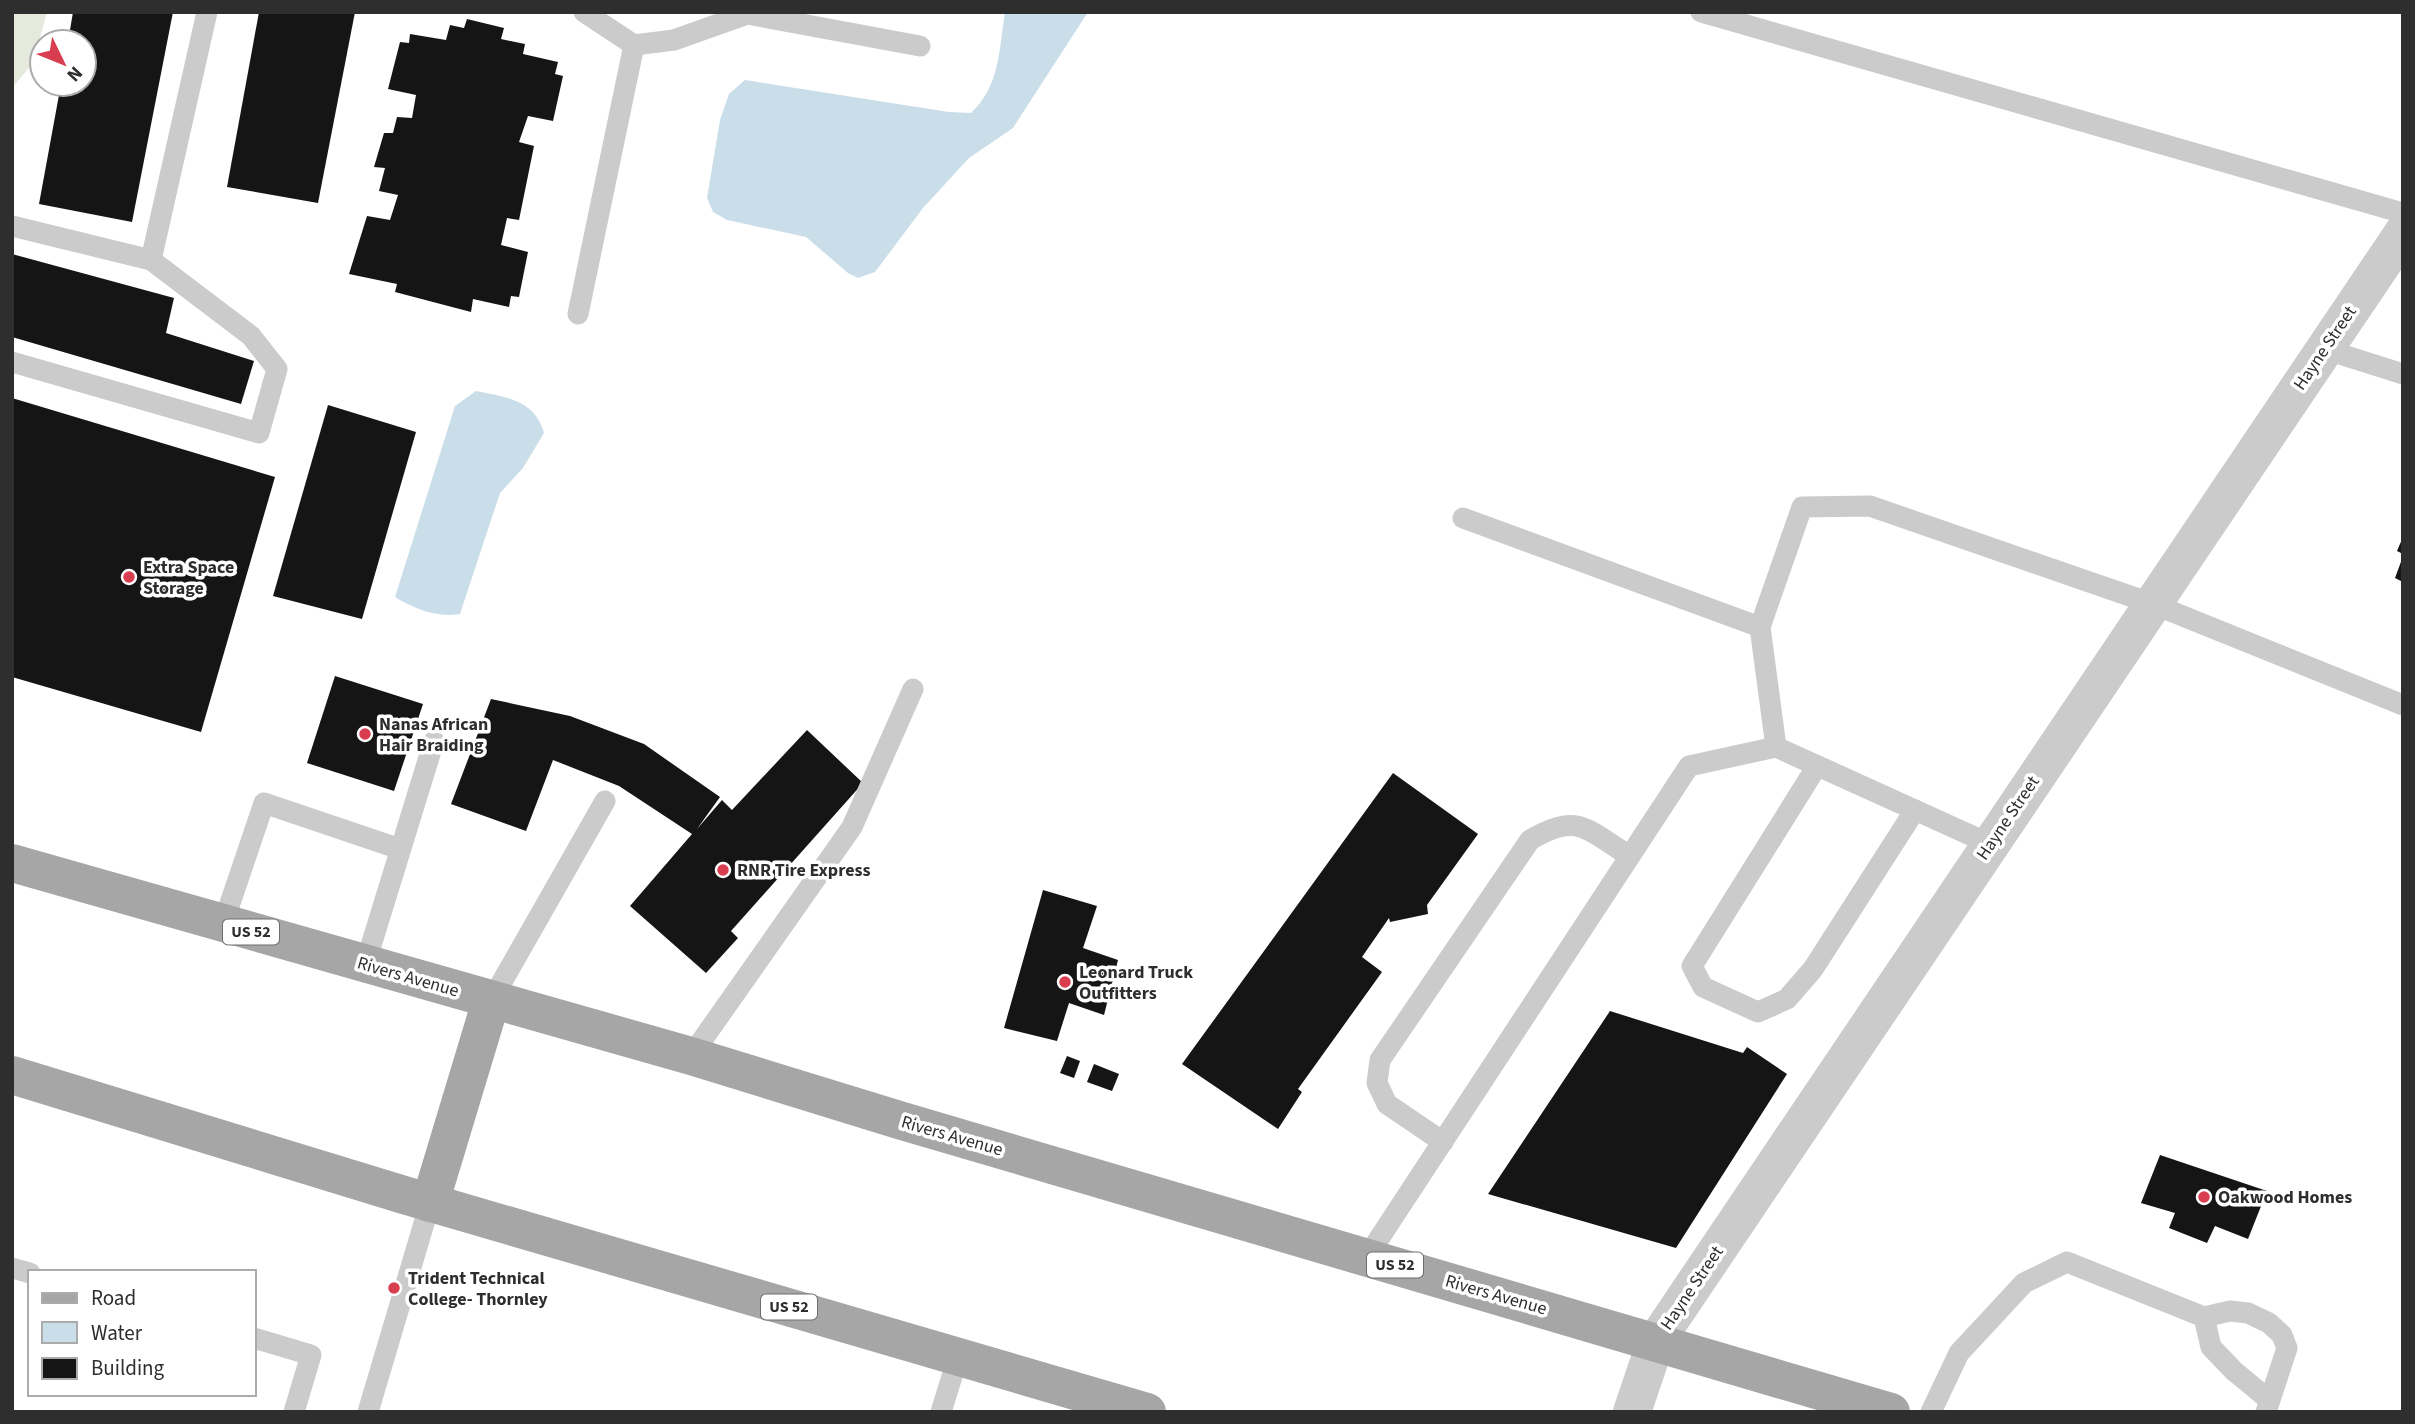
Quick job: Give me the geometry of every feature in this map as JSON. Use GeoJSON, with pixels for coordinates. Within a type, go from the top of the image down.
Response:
{"type":"FeatureCollection","features":[{"type":"Feature","properties":{"kind":"main road","name":"Rivers Avenue"},"geometry":{"type":"LineString","coordinates":[[12,863],[691,1056],[1891,1412]]}},
{"type":"Feature","properties":{"kind":"main road"},"geometry":{"type":"LineString","coordinates":[[430,1203],[491,1001]]}},
{"type":"Feature","properties":{"kind":"main road","name":"US 52"},"geometry":{"type":"LineString","coordinates":[[12,1075],[430,1203],[1147,1412]]}},
{"type":"Feature","properties":{"kind":"street","name":"Hayne Street"},"geometry":{"type":"LineString","coordinates":[[1632,1412],[1656,1341],[2403,233]]}},
{"type":"Feature","properties":{"kind":"lane"},"geometry":{"type":"LineString","coordinates":[[151,260],[207,12]]}},
{"type":"Feature","properties":{"kind":"lane"},"geometry":{"type":"LineString","coordinates":[[584,12],[634,45],[674,40],[747,14],[920,46]]}},
{"type":"Feature","properties":{"kind":"lane"},"geometry":{"type":"LineString","coordinates":[[1701,12],[2403,213]]}},
{"type":"Feature","properties":{"kind":"lane"},"geometry":{"type":"LineString","coordinates":[[578,314],[634,45]]}},
{"type":"Feature","properties":{"kind":"lane"},"geometry":{"type":"LineString","coordinates":[[12,226],[151,260],[251,336],[277,369],[259,433],[12,362]]}},
{"type":"Feature","properties":{"kind":"lane"},"geometry":{"type":"LineString","coordinates":[[2324,349],[2403,374]]}},
{"type":"Feature","properties":{"kind":"lane"},"geometry":{"type":"LineString","coordinates":[[1776,747],[1760,627],[1802,507],[1870,506],[2152,604],[2403,705]]}},
{"type":"Feature","properties":{"kind":"lane"},"geometry":{"type":"LineString","coordinates":[[1463,518],[1760,627]]}},
{"type":"Feature","properties":{"kind":"lane"},"geometry":{"type":"LineString","coordinates":[[691,1056],[852,827],[913,689]]}},
{"type":"Feature","properties":{"kind":"lane"},"geometry":{"type":"LineString","coordinates":[[365,965],[434,741]]}},
{"type":"Feature","properties":{"kind":"lane"},"geometry":{"type":"LineString","coordinates":[[1367,1257],[1689,766],[1776,747],[1990,844]]}},
{"type":"Feature","properties":{"kind":"lane"},"geometry":{"type":"LineString","coordinates":[[1817,766],[1692,966],[1703,987],[1758,1012],[1787,999],[1813,969],[1915,810]]}},
{"type":"Feature","properties":{"kind":"lane"},"geometry":{"type":"LineString","coordinates":[[491,1001],[605,800]]}},
{"type":"Feature","properties":{"kind":"lane"},"geometry":{"type":"LineString","coordinates":[[223,924],[264,803],[400,849]]}},
{"type":"Feature","properties":{"kind":"lane"},"geometry":{"type":"LineString","coordinates":[[1443,1142],[1387,1104],[1377,1083],[1380,1060],[1530,840],[1553,826],[1573,823],[1630,856]]}},
{"type":"Feature","properties":{"kind":"lane"},"geometry":{"type":"LineString","coordinates":[[368,1412],[430,1203]]}},
{"type":"Feature","properties":{"kind":"lane"},"geometry":{"type":"LineString","coordinates":[[1931,1412],[1959,1353],[2024,1283],[2067,1262],[2204,1317],[2230,1311],[2248,1313],[2269,1323],[2282,1335],[2287,1348],[2267,1406],[2211,1347],[2204,1317]]}},
{"type":"Feature","properties":{"kind":"lane"},"geometry":{"type":"LineString","coordinates":[[256,1339],[311,1355],[294,1412]]}},
{"type":"Feature","properties":{"kind":"lane"},"geometry":{"type":"LineString","coordinates":[[941,1412],[958,1357]]}},
{"type":"Feature","properties":{"kind":"shaded area"},"geometry":{"type":"Polygon","coordinates":[[[12,12],[47,12],[43,28],[28,28],[28,69],[12,88],[12,12]]]}},
{"type":"Feature","properties":{"kind":"water"},"geometry":{"type":"Polygon","coordinates":[[[1005,12],[1088,12],[1013,128],[969,158],[923,208],[875,272],[858,278],[848,273],[806,237],[727,220],[713,212],[707,198],[720,120],[729,94],[745,80],[949,112],[971,113],[981,102],[993,79],[1005,12]]]}},
{"type":"Feature","properties":{"kind":"water"},"geometry":{"type":"Polygon","coordinates":[[[476,391],[518,402],[534,413],[544,433],[523,468],[500,493],[460,614],[435,614],[395,597],[455,406],[476,391]]]}},
{"type":"Feature","properties":{"kind":"building"},"geometry":{"type":"Polygon","coordinates":[[[73,12],[173,12],[132,222],[39,204],[58,98],[98,98],[98,28],[70,28],[73,12]]]}},
{"type":"Feature","properties":{"kind":"building"},"geometry":{"type":"Polygon","coordinates":[[[259,12],[355,12],[318,203],[227,187],[259,12]]]}},
{"type":"Feature","properties":{"kind":"building"},"geometry":{"type":"Polygon","coordinates":[[[467,19],[504,28],[501,39],[525,44],[523,54],[558,62],[555,74],[563,76],[553,121],[528,116],[519,142],[534,146],[519,220],[507,218],[501,245],[528,252],[519,297],[511,296],[509,307],[473,299],[471,312],[395,292],[397,284],[349,274],[367,216],[390,220],[398,195],[379,191],[385,168],[374,167],[384,133],[393,133],[397,117],[412,118],[416,95],[388,89],[400,42],[409,43],[410,34],[446,40],[450,25],[464,28],[467,19]]]}},
{"type":"Feature","properties":{"kind":"building"},"geometry":{"type":"Polygon","coordinates":[[[12,254],[174,298],[166,333],[254,361],[241,404],[12,337],[12,254]]]}},
{"type":"Feature","properties":{"kind":"building","name":"Extra Space Storage"},"geometry":{"type":"Polygon","coordinates":[[[12,398],[275,477],[201,732],[12,677],[12,398]]]}},
{"type":"Feature","properties":{"kind":"building"},"geometry":{"type":"Polygon","coordinates":[[[328,405],[416,432],[362,619],[273,596],[328,405]]]}},
{"type":"Feature","properties":{"kind":"building"},"geometry":{"type":"Polygon","coordinates":[[[2403,537],[2403,554],[2397,551],[2403,537]]]}},
{"type":"Feature","properties":{"kind":"building"},"geometry":{"type":"Polygon","coordinates":[[[2403,559],[2403,582],[2395,578],[2403,559]]]}},
{"type":"Feature","properties":{"kind":"building","name":"Nanas African Hair Braiding"},"geometry":{"type":"Polygon","coordinates":[[[335,676],[423,704],[394,791],[307,763],[335,676]]]}},
{"type":"Feature","properties":{"kind":"building"},"geometry":{"type":"Polygon","coordinates":[[[491,699],[570,716],[644,744],[720,797],[697,829],[722,800],[732,810],[807,730],[863,783],[731,931],[738,938],[706,973],[630,906],[692,834],[619,786],[553,760],[526,831],[451,804],[491,699]]]}},
{"type":"Feature","properties":{"kind":"building"},"geometry":{"type":"Polygon","coordinates":[[[1393,773],[1478,834],[1427,905],[1428,914],[1390,922],[1389,918],[1362,957],[1382,972],[1298,1089],[1302,1092],[1278,1129],[1182,1064],[1393,773]]]}},
{"type":"Feature","properties":{"kind":"building","name":"Leonard Truck Outfitters"},"geometry":{"type":"Polygon","coordinates":[[[1043,890],[1097,906],[1083,948],[1118,960],[1104,1015],[1069,1003],[1057,1041],[1004,1028],[1043,890]]]}},
{"type":"Feature","properties":{"kind":"building"},"geometry":{"type":"Polygon","coordinates":[[[1610,1011],[1743,1053],[1747,1047],[1787,1074],[1676,1248],[1488,1194],[1610,1011]]]}},
{"type":"Feature","properties":{"kind":"building"},"geometry":{"type":"Polygon","coordinates":[[[1067,1056],[1080,1061],[1074,1078],[1060,1073],[1067,1056]]]}},
{"type":"Feature","properties":{"kind":"building"},"geometry":{"type":"Polygon","coordinates":[[[1094,1064],[1119,1074],[1112,1091],[1087,1082],[1094,1064]]]}},
{"type":"Feature","properties":{"kind":"building","name":"Oakwood Homes"},"geometry":{"type":"Polygon","coordinates":[[[2160,1155],[2267,1191],[2248,1239],[2215,1226],[2207,1243],[2169,1228],[2175,1213],[2141,1203],[2160,1155]]]}},
{"type":"Feature","properties":{"kind":"place","name":"Extra Space Storage"},"geometry":{"type":"Point","coordinates":[129,577]}},
{"type":"Feature","properties":{"kind":"place","name":"Nanas African Hair Braiding"},"geometry":{"type":"Point","coordinates":[365,734]}},
{"type":"Feature","properties":{"kind":"place","name":"RNR Tire Express"},"geometry":{"type":"Point","coordinates":[723,870]}},
{"type":"Feature","properties":{"kind":"place","name":"Leonard Truck Outfitters"},"geometry":{"type":"Point","coordinates":[1065,982]}},
{"type":"Feature","properties":{"kind":"place","name":"Oakwood Homes"},"geometry":{"type":"Point","coordinates":[2204,1197]}},
{"type":"Feature","properties":{"kind":"place","name":"Trident Technical College- Thornley"},"geometry":{"type":"Point","coordinates":[394,1288]}}]}
